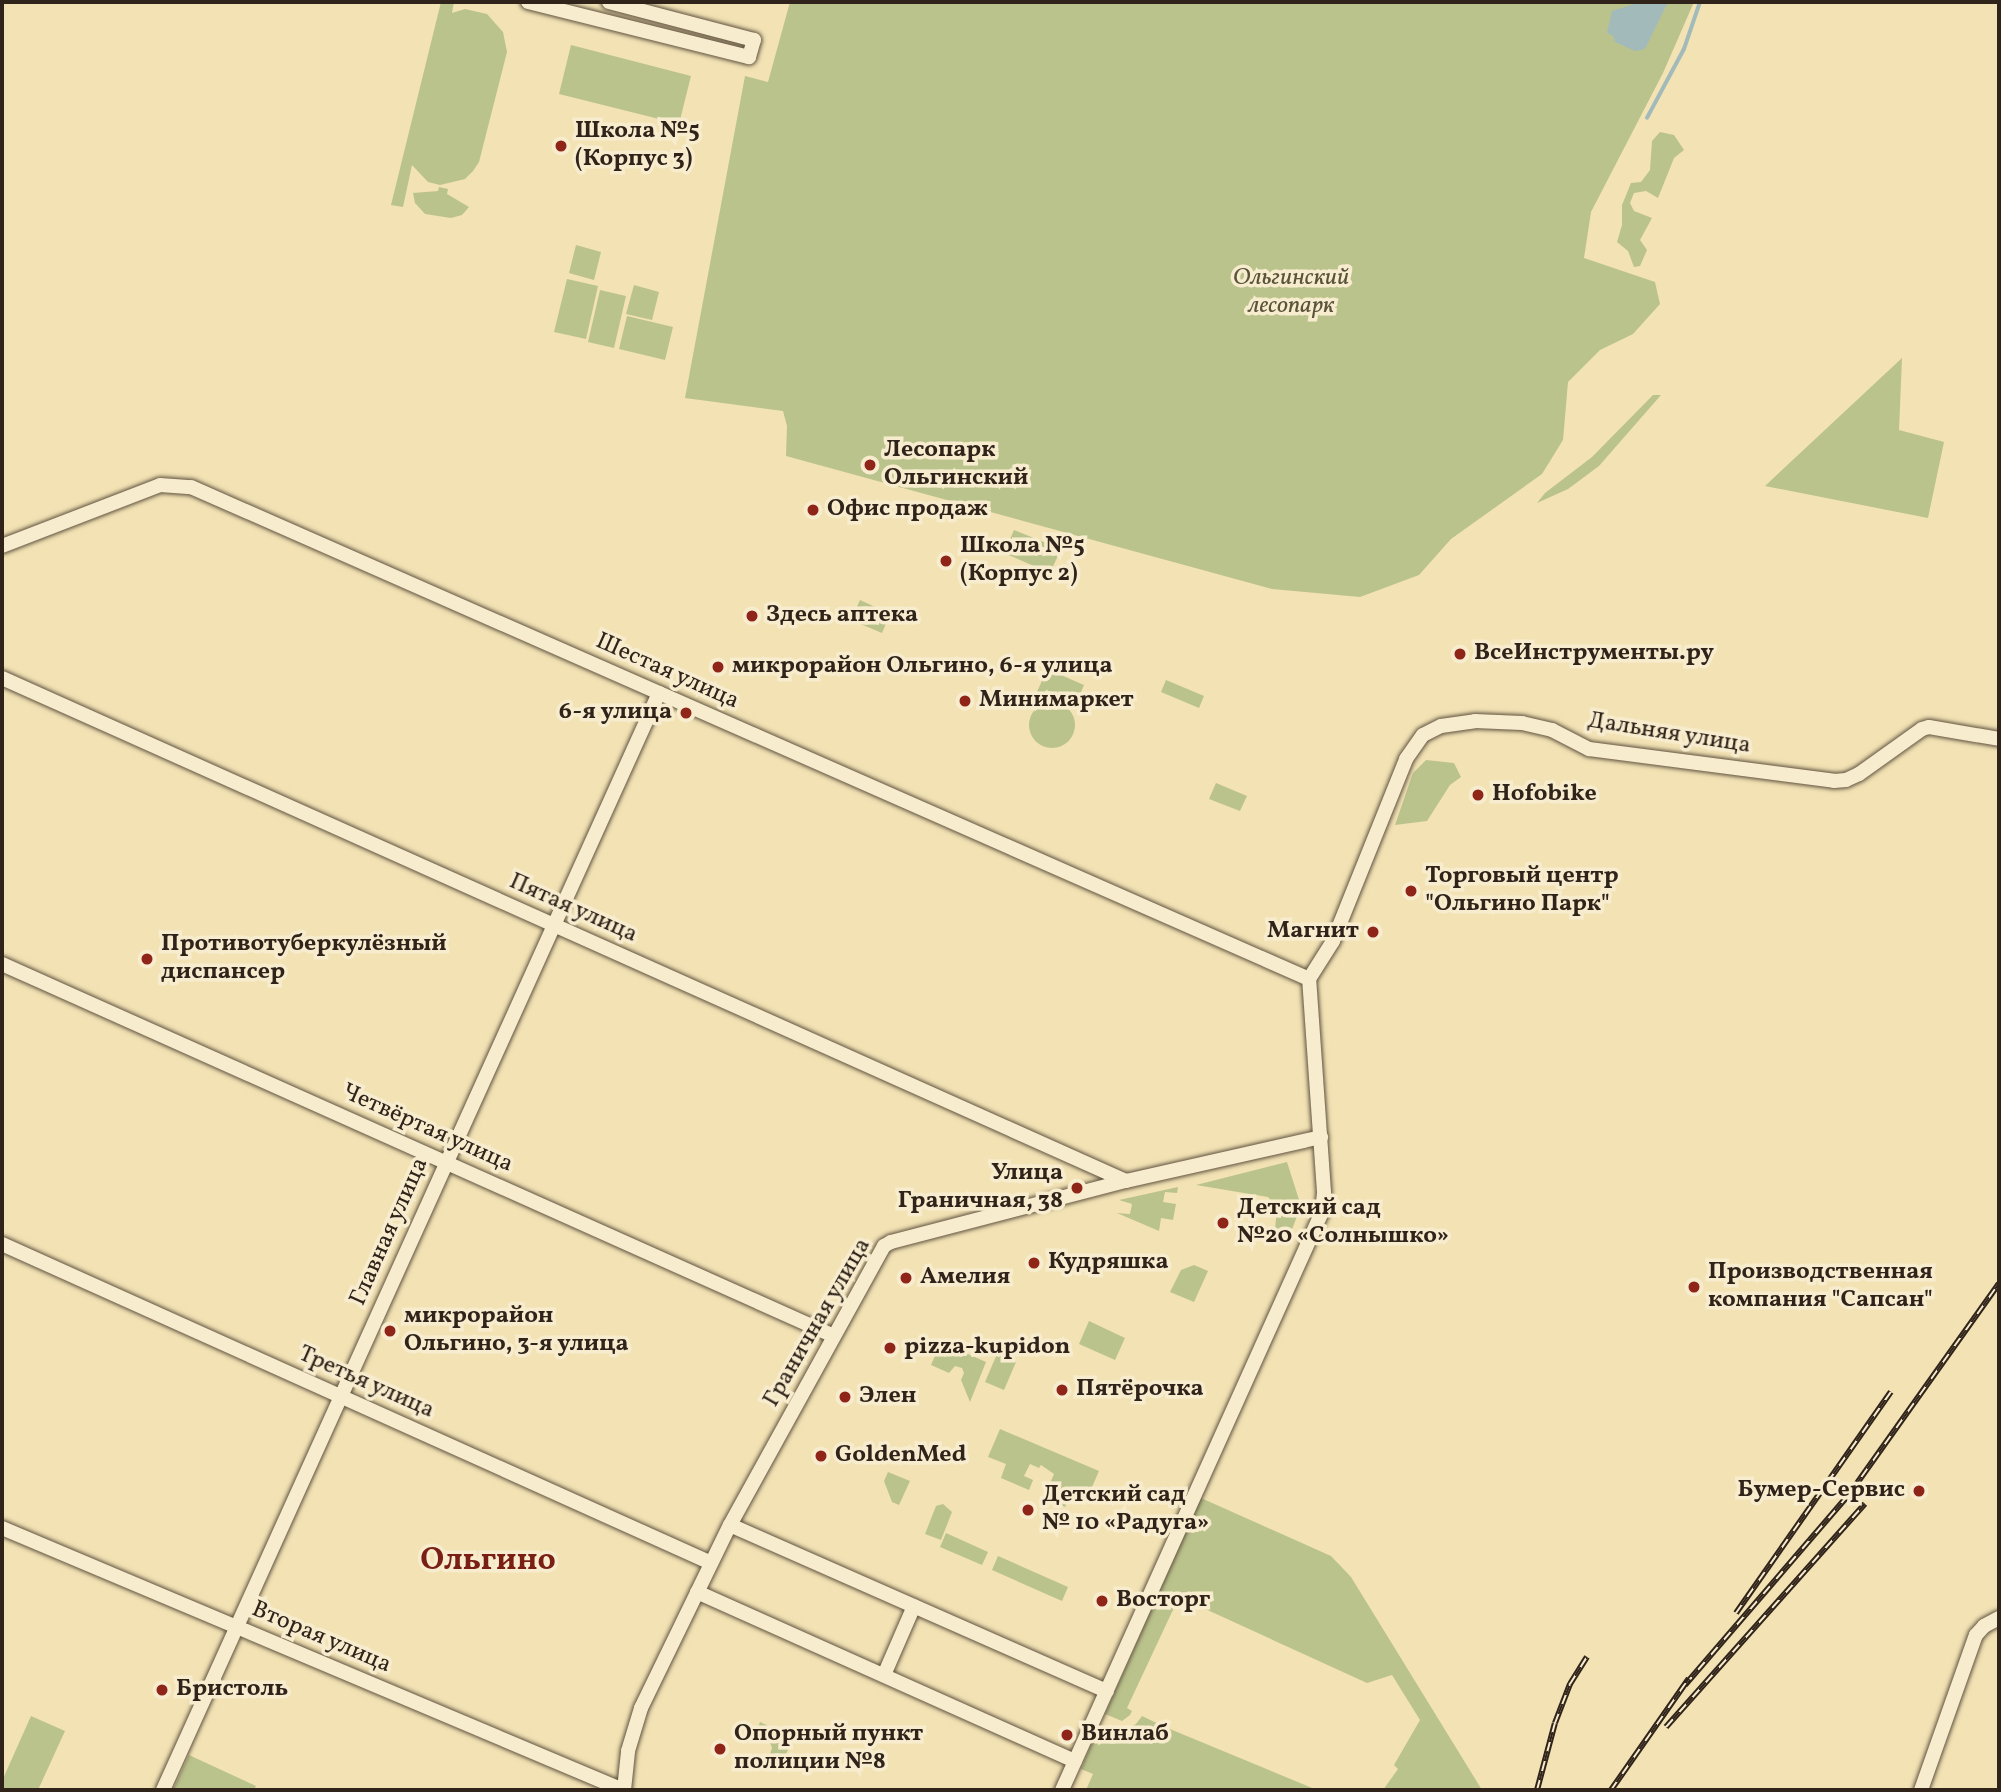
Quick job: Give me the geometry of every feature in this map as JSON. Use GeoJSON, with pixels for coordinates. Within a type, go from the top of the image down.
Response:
{"type":"FeatureCollection","features":[{"type":"Feature","properties":{"kind":"street"},"geometry":{"type":"LineString","coordinates":[[528,2],[749,57],[754,40],[609,2]]}},
{"type":"Feature","properties":{"kind":"street","name":"Шестая улица"},"geometry":{"type":"LineString","coordinates":[[2,546],[160,485],[183,485],[1309,979]]}},
{"type":"Feature","properties":{"kind":"street","name":"Пятая улица"},"geometry":{"type":"LineString","coordinates":[[2,678],[1126,1181]]}},
{"type":"Feature","properties":{"kind":"street","name":"Главная улица"},"geometry":{"type":"LineString","coordinates":[[163,1790],[659,693]]}},
{"type":"Feature","properties":{"kind":"street","name":"Дальняя улица"},"geometry":{"type":"LineString","coordinates":[[1309,979],[1333,942],[1406,759],[1423,736],[1441,726],[1475,721],[1522,723],[1552,730],[1589,749],[1834,780],[1846,780],[1859,774],[1922,729],[1929,727],[1999,739]]}},
{"type":"Feature","properties":{"kind":"street","name":"Четвёртая улица"},"geometry":{"type":"LineString","coordinates":[[2,964],[834,1336]]}},
{"type":"Feature","properties":{"kind":"street"},"geometry":{"type":"LineString","coordinates":[[1062,1790],[1319,1220],[1324,1202],[1309,979]]}},
{"type":"Feature","properties":{"kind":"street","name":"Граничная улица"},"geometry":{"type":"LineString","coordinates":[[623,1790],[635,1724],[697,1592],[730,1524],[884,1246],[1126,1181],[1321,1137]]}},
{"type":"Feature","properties":{"kind":"street","name":"Третья улица"},"geometry":{"type":"LineString","coordinates":[[2,1244],[711,1563]]}},
{"type":"Feature","properties":{"kind":"street"},"geometry":{"type":"LineString","coordinates":[[730,1524],[1107,1691]]}},
{"type":"Feature","properties":{"kind":"street","name":"Вторая улица"},"geometry":{"type":"LineString","coordinates":[[2,1528],[623,1790]]}},
{"type":"Feature","properties":{"kind":"street"},"geometry":{"type":"LineString","coordinates":[[697,1592],[1075,1761]]}},
{"type":"Feature","properties":{"kind":"street"},"geometry":{"type":"LineString","coordinates":[[884,1675],[914,1606]]}},
{"type":"Feature","properties":{"kind":"street"},"geometry":{"type":"LineString","coordinates":[[1921,1790],[1976,1635],[1984,1626],[1999,1618]]}},
{"type":"Feature","properties":{"kind":"green space"},"geometry":{"type":"Polygon","coordinates":[[[441,2],[454,2],[452,13],[465,9],[487,14],[503,32],[507,52],[479,162],[473,171],[465,179],[440,185],[428,182],[412,165],[403,207],[391,205],[441,2]]]}},
{"type":"Feature","properties":{"kind":"green space","name":"Ольгинский лесопарк"},"geometry":{"type":"Polygon","coordinates":[[[790,2],[1694,2],[1663,73],[1591,212],[1584,258],[1655,282],[1660,304],[1633,334],[1600,350],[1568,382],[1563,440],[1542,474],[1451,539],[1419,575],[1360,597],[1272,589],[786,456],[787,426],[783,411],[685,398],[745,76],[768,82],[790,2]]]}},
{"type":"Feature","properties":{"kind":"green space"},"geometry":{"type":"Polygon","coordinates":[[[571,45],[691,76],[679,124],[559,94],[571,45]]]}},
{"type":"Feature","properties":{"kind":"green space"},"geometry":{"type":"Polygon","coordinates":[[[1660,132],[1674,135],[1684,150],[1674,158],[1658,198],[1646,191],[1634,193],[1630,203],[1634,211],[1652,218],[1640,240],[1647,250],[1640,266],[1634,267],[1628,251],[1617,242],[1622,225],[1622,205],[1631,183],[1641,182],[1650,170],[1652,141],[1660,132]]]}},
{"type":"Feature","properties":{"kind":"green space"},"geometry":{"type":"Polygon","coordinates":[[[439,187],[448,189],[447,194],[469,207],[462,215],[451,218],[425,214],[415,203],[413,193],[438,191],[439,187]]]}},
{"type":"Feature","properties":{"kind":"green space"},"geometry":{"type":"Polygon","coordinates":[[[576,245],[601,252],[594,280],[569,273],[576,245]]]}},
{"type":"Feature","properties":{"kind":"green space"},"geometry":{"type":"Polygon","coordinates":[[[567,279],[598,286],[586,339],[554,332],[567,279]]]}},
{"type":"Feature","properties":{"kind":"green space"},"geometry":{"type":"Polygon","coordinates":[[[634,285],[659,292],[652,320],[626,314],[634,285]]]}},
{"type":"Feature","properties":{"kind":"green space"},"geometry":{"type":"Polygon","coordinates":[[[600,290],[626,296],[614,348],[588,342],[600,290]]]}},
{"type":"Feature","properties":{"kind":"green space"},"geometry":{"type":"Polygon","coordinates":[[[627,316],[673,327],[665,360],[619,349],[627,316]]]}},
{"type":"Feature","properties":{"kind":"green space"},"geometry":{"type":"Polygon","coordinates":[[[1902,358],[1899,430],[1944,442],[1928,518],[1765,486],[1902,358]]]}},
{"type":"Feature","properties":{"kind":"green space"},"geometry":{"type":"Polygon","coordinates":[[[1653,395],[1661,395],[1599,466],[1568,489],[1537,503],[1545,493],[1592,457],[1653,395]]]}},
{"type":"Feature","properties":{"kind":"green space"},"geometry":{"type":"Polygon","coordinates":[[[1014,530],[1061,549],[1050,573],[1004,553],[1014,530]]]}},
{"type":"Feature","properties":{"kind":"green space"},"geometry":{"type":"Polygon","coordinates":[[[860,600],[890,614],[882,633],[851,620],[860,600]]]}},
{"type":"Feature","properties":{"kind":"green space"},"geometry":{"type":"Polygon","coordinates":[[[1047,669],[1084,685],[1074,708],[1037,692],[1047,669]]]}},
{"type":"Feature","properties":{"kind":"green space"},"geometry":{"type":"Polygon","coordinates":[[[1166,680],[1204,696],[1199,708],[1161,692],[1166,680]]]}},
{"type":"Feature","properties":{"kind":"green space"},"geometry":{"type":"Polygon","coordinates":[[[1052,702],[1068,709],[1075,725],[1068,741],[1052,748],[1036,741],[1029,725],[1036,709],[1052,702]]]}},
{"type":"Feature","properties":{"kind":"green space"},"geometry":{"type":"Polygon","coordinates":[[[1426,760],[1454,763],[1461,777],[1450,785],[1427,821],[1395,825],[1413,773],[1426,760]]]}},
{"type":"Feature","properties":{"kind":"green space"},"geometry":{"type":"Polygon","coordinates":[[[1216,783],[1247,796],[1240,811],[1209,799],[1216,783]]]}},
{"type":"Feature","properties":{"kind":"green space"},"geometry":{"type":"Polygon","coordinates":[[[1287,1162],[1301,1206],[1291,1232],[1275,1230],[1277,1208],[1268,1197],[1196,1185],[1287,1162]]]}},
{"type":"Feature","properties":{"kind":"green space"},"geometry":{"type":"Polygon","coordinates":[[[1178,1187],[1177,1193],[1165,1192],[1163,1202],[1176,1204],[1173,1220],[1161,1218],[1159,1231],[1117,1213],[1130,1214],[1132,1204],[1119,1200],[1178,1187]]]}},
{"type":"Feature","properties":{"kind":"green space"},"geometry":{"type":"Polygon","coordinates":[[[1194,1265],[1208,1271],[1194,1302],[1170,1292],[1181,1270],[1194,1265]]]}},
{"type":"Feature","properties":{"kind":"green space"},"geometry":{"type":"Polygon","coordinates":[[[1089,1321],[1125,1338],[1115,1360],[1079,1344],[1089,1321]]]}},
{"type":"Feature","properties":{"kind":"green space"},"geometry":{"type":"Polygon","coordinates":[[[941,1342],[986,1362],[970,1402],[961,1380],[964,1373],[962,1368],[955,1366],[949,1373],[931,1365],[941,1342]]]}},
{"type":"Feature","properties":{"kind":"green space"},"geometry":{"type":"Polygon","coordinates":[[[997,1354],[1016,1362],[1004,1390],[985,1382],[997,1354]]]}},
{"type":"Feature","properties":{"kind":"green space"},"geometry":{"type":"Polygon","coordinates":[[[1000,1429],[1099,1471],[1085,1503],[1081,1502],[1083,1497],[1072,1492],[1065,1507],[1044,1497],[1054,1474],[1041,1465],[1039,1468],[1030,1464],[1024,1476],[1033,1480],[1029,1490],[1001,1478],[1006,1464],[988,1457],[1000,1429]]]}},
{"type":"Feature","properties":{"kind":"green space"},"geometry":{"type":"Polygon","coordinates":[[[888,1472],[910,1481],[899,1505],[892,1502],[884,1481],[888,1472]]]}},
{"type":"Feature","properties":{"kind":"green space"},"geometry":{"type":"Polygon","coordinates":[[[1201,1498],[1331,1556],[1351,1577],[1482,1790],[1383,1790],[1398,1769],[1394,1765],[1420,1720],[1392,1675],[1367,1683],[1179,1597],[1127,1708],[1132,1711],[1130,1715],[1122,1721],[1105,1714],[1201,1498]]]}},
{"type":"Feature","properties":{"kind":"green space"},"geometry":{"type":"Polygon","coordinates":[[[943,1504],[952,1512],[941,1540],[925,1534],[936,1506],[943,1504]]]}},
{"type":"Feature","properties":{"kind":"green space"},"geometry":{"type":"Polygon","coordinates":[[[946,1533],[988,1552],[982,1565],[940,1547],[946,1533]]]}},
{"type":"Feature","properties":{"kind":"green space"},"geometry":{"type":"Polygon","coordinates":[[[998,1556],[1068,1587],[1062,1601],[992,1570],[998,1556]]]}},
{"type":"Feature","properties":{"kind":"green space"},"geometry":{"type":"Polygon","coordinates":[[[31,1716],[65,1731],[38,1790],[4,1790],[2,1781],[31,1716]]]}},
{"type":"Feature","properties":{"kind":"green space"},"geometry":{"type":"Polygon","coordinates":[[[1142,1716],[1317,1790],[1086,1790],[1093,1774],[1081,1769],[1098,1728],[1104,1726],[1124,1730],[1136,1724],[1142,1716]]]}},
{"type":"Feature","properties":{"kind":"green space"},"geometry":{"type":"Polygon","coordinates":[[[760,1722],[794,1737],[779,1769],[767,1763],[772,1748],[769,1739],[758,1728],[760,1722]]]}},
{"type":"Feature","properties":{"kind":"green space"},"geometry":{"type":"Polygon","coordinates":[[[189,1755],[256,1786],[254,1790],[173,1790],[189,1755]]]}},
{"type":"Feature","properties":{"kind":"water"},"geometry":{"type":"Polygon","coordinates":[[[1640,2],[1668,2],[1645,49],[1635,51],[1615,42],[1613,36],[1607,33],[1612,11],[1640,2]]]}},
{"type":"Feature","properties":{"kind":"waterway"},"geometry":{"type":"LineString","coordinates":[[1647,118],[1684,49],[1700,2]]}},
{"type":"Feature","properties":{"kind":"railway"},"geometry":{"type":"LineString","coordinates":[[1685,1685],[1850,1493],[1999,1283]]}},
{"type":"Feature","properties":{"kind":"railway"},"geometry":{"type":"LineString","coordinates":[[1736,1613],[1891,1392]]}},
{"type":"Feature","properties":{"kind":"railway"},"geometry":{"type":"LineString","coordinates":[[1666,1727],[1865,1504]]}},
{"type":"Feature","properties":{"kind":"railway"},"geometry":{"type":"LineString","coordinates":[[1537,1790],[1555,1723],[1570,1684],[1587,1657]]}},
{"type":"Feature","properties":{"kind":"railway"},"geometry":{"type":"LineString","coordinates":[[1611,1790],[1689,1678]]}},
{"type":"Feature","properties":{"kind":"place","name":"Школа №5 (Корпус 3)"},"geometry":{"type":"Point","coordinates":[561,146]}},
{"type":"Feature","properties":{"kind":"place","name":"Лесопарк Ольгинский"},"geometry":{"type":"Point","coordinates":[870,465]}},
{"type":"Feature","properties":{"kind":"place","name":"Офис продаж"},"geometry":{"type":"Point","coordinates":[813,510]}},
{"type":"Feature","properties":{"kind":"place","name":"Школа №5 (Корпус 2)"},"geometry":{"type":"Point","coordinates":[946,561]}},
{"type":"Feature","properties":{"kind":"place","name":"Здесь аптека"},"geometry":{"type":"Point","coordinates":[752,616]}},
{"type":"Feature","properties":{"kind":"place","name":"ВсеИнструменты.ру"},"geometry":{"type":"Point","coordinates":[1460,654]}},
{"type":"Feature","properties":{"kind":"place","name":"микрорайон Ольгино, 6-я улица"},"geometry":{"type":"Point","coordinates":[718,667]}},
{"type":"Feature","properties":{"kind":"place","name":"Минимаркет"},"geometry":{"type":"Point","coordinates":[965,701]}},
{"type":"Feature","properties":{"kind":"place","name":"6-я улица"},"geometry":{"type":"Point","coordinates":[686,713]}},
{"type":"Feature","properties":{"kind":"place","name":"Hofobike"},"geometry":{"type":"Point","coordinates":[1478,795]}},
{"type":"Feature","properties":{"kind":"place","name":"Торговый центр \"Ольгино Парк\""},"geometry":{"type":"Point","coordinates":[1411,891]}},
{"type":"Feature","properties":{"kind":"place","name":"Магнит"},"geometry":{"type":"Point","coordinates":[1373,932]}},
{"type":"Feature","properties":{"kind":"place","name":"Противотуберкулёзный диспансер"},"geometry":{"type":"Point","coordinates":[147,959]}},
{"type":"Feature","properties":{"kind":"place","name":"Улица Граничная, 38"},"geometry":{"type":"Point","coordinates":[1077,1188]}},
{"type":"Feature","properties":{"kind":"place","name":"Детский сад №20 «Солнышко»"},"geometry":{"type":"Point","coordinates":[1223,1223]}},
{"type":"Feature","properties":{"kind":"place","name":"Кудряшка"},"geometry":{"type":"Point","coordinates":[1034,1263]}},
{"type":"Feature","properties":{"kind":"place","name":"Амелия"},"geometry":{"type":"Point","coordinates":[906,1278]}},
{"type":"Feature","properties":{"kind":"place","name":"Производственная компания \"Сапсан\""},"geometry":{"type":"Point","coordinates":[1694,1287]}},
{"type":"Feature","properties":{"kind":"place","name":"микрорайон Ольгино, 3-я улица"},"geometry":{"type":"Point","coordinates":[390,1331]}},
{"type":"Feature","properties":{"kind":"place","name":"pizza-kupidon"},"geometry":{"type":"Point","coordinates":[890,1348]}},
{"type":"Feature","properties":{"kind":"place","name":"Пятёрочка"},"geometry":{"type":"Point","coordinates":[1062,1390]}},
{"type":"Feature","properties":{"kind":"place","name":"Элен"},"geometry":{"type":"Point","coordinates":[845,1397]}},
{"type":"Feature","properties":{"kind":"place","name":"GoldenMed"},"geometry":{"type":"Point","coordinates":[821,1456]}},
{"type":"Feature","properties":{"kind":"place","name":"Бумер-Сервис"},"geometry":{"type":"Point","coordinates":[1919,1491]}},
{"type":"Feature","properties":{"kind":"place","name":"Детский сад № 10 «Радуга»"},"geometry":{"type":"Point","coordinates":[1028,1510]}},
{"type":"Feature","properties":{"kind":"place","name":"Восторг"},"geometry":{"type":"Point","coordinates":[1102,1601]}},
{"type":"Feature","properties":{"kind":"place","name":"Бристоль"},"geometry":{"type":"Point","coordinates":[162,1690]}},
{"type":"Feature","properties":{"kind":"place","name":"Винлаб"},"geometry":{"type":"Point","coordinates":[1067,1735]}},
{"type":"Feature","properties":{"kind":"place","name":"Опорный пункт полиции №8"},"geometry":{"type":"Point","coordinates":[720,1749]}},
{"type":"Feature","properties":{"kind":"district","name":"Ольгино"},"geometry":{"type":"Point","coordinates":[488,1561]}}]}
